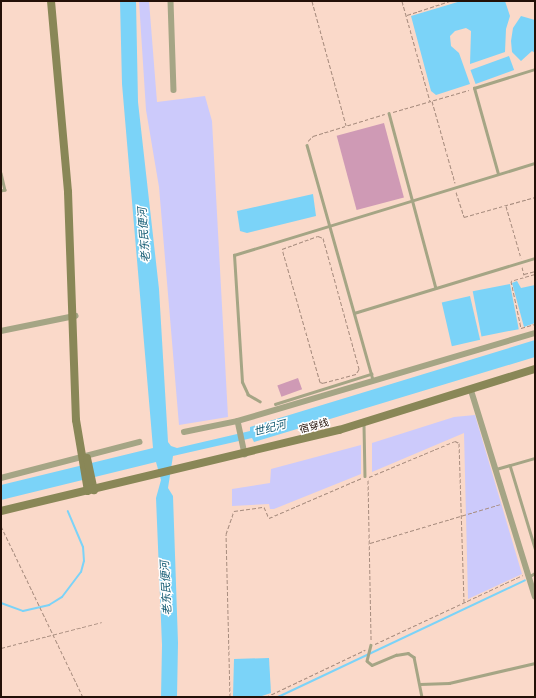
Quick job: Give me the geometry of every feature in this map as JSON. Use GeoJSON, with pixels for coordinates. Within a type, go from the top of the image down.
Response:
{"type":"FeatureCollection","features":[{"type":"Feature","properties":{"kind":"street"},"geometry":{"type":"LineString","coordinates":[[51,1],[68,192],[81,420],[85,459],[90,487]]}},
{"type":"Feature","properties":{"kind":"street"},"geometry":{"type":"LineString","coordinates":[[55,1],[72,193],[74,316]]}},
{"type":"Feature","properties":{"kind":"street"},"geometry":{"type":"LineString","coordinates":[[171,1],[174,90]]}},
{"type":"Feature","properties":{"kind":"street"},"geometry":{"type":"LineString","coordinates":[[1,331],[74,316]]}},
{"type":"Feature","properties":{"kind":"street"},"geometry":{"type":"LineString","coordinates":[[184,432],[238,424],[373,381],[535,333]]}},
{"type":"Feature","properties":{"kind":"street","name":"宿穿线"},"geometry":{"type":"LineString","coordinates":[[1,511],[90,487],[364,422],[535,369]]}},
{"type":"Feature","properties":{"kind":"street"},"geometry":{"type":"LineString","coordinates":[[471,389],[535,596]]}},
{"type":"Feature","properties":{"kind":"street"},"geometry":{"type":"LineString","coordinates":[[238,424],[244,451]]}},
{"type":"Feature","properties":{"kind":"street"},"geometry":{"type":"LineString","coordinates":[[1,478],[85,459],[139,442]]}},
{"type":"Feature","properties":{"kind":"lane"},"geometry":{"type":"LineString","coordinates":[[498,174],[474,88],[535,69]]}},
{"type":"Feature","properties":{"kind":"lane"},"geometry":{"type":"LineString","coordinates":[[389,113],[436,288]]}},
{"type":"Feature","properties":{"kind":"lane"},"geometry":{"type":"LineString","coordinates":[[307,146],[373,381]]}},
{"type":"Feature","properties":{"kind":"lane"},"geometry":{"type":"LineString","coordinates":[[260,402],[248,395],[242,382],[234,255],[535,163]]}},
{"type":"Feature","properties":{"kind":"lane"},"geometry":{"type":"LineString","coordinates":[[1,173],[5,190],[1,191]]}},
{"type":"Feature","properties":{"kind":"lane"},"geometry":{"type":"LineString","coordinates":[[354,313],[535,258]]}},
{"type":"Feature","properties":{"kind":"lane"},"geometry":{"type":"LineString","coordinates":[[275,404],[371,374]]}},
{"type":"Feature","properties":{"kind":"lane"},"geometry":{"type":"LineString","coordinates":[[329,382],[330,387]]}},
{"type":"Feature","properties":{"kind":"lane"},"geometry":{"type":"LineString","coordinates":[[364,422],[366,477]]}},
{"type":"Feature","properties":{"kind":"lane"},"geometry":{"type":"LineString","coordinates":[[496,469],[535,458]]}},
{"type":"Feature","properties":{"kind":"lane"},"geometry":{"type":"LineString","coordinates":[[510,465],[535,548]]}},
{"type":"Feature","properties":{"kind":"lane"},"geometry":{"type":"LineString","coordinates":[[529,575],[535,573]]}},
{"type":"Feature","properties":{"kind":"lane"},"geometry":{"type":"LineString","coordinates":[[371,644],[367,661],[372,665],[408,653],[414,658],[422,697]]}},
{"type":"Feature","properties":{"kind":"lane"},"geometry":{"type":"LineString","coordinates":[[420,684],[449,683],[535,663]]}},
{"type":"Feature","properties":{"kind":"path"},"geometry":{"type":"LineString","coordinates":[[312,1],[346,126]]}},
{"type":"Feature","properties":{"kind":"path"},"geometry":{"type":"LineString","coordinates":[[402,1],[464,217],[535,197]]}},
{"type":"Feature","properties":{"kind":"path"},"geometry":{"type":"LineString","coordinates":[[406,15],[450,1]]}},
{"type":"Feature","properties":{"kind":"path"},"geometry":{"type":"LineString","coordinates":[[506,205],[524,275]]}},
{"type":"Feature","properties":{"kind":"path"},"geometry":{"type":"LineString","coordinates":[[318,236],[323,238],[359,366],[356,374],[329,382],[320,382],[282,249],[318,236]]}},
{"type":"Feature","properties":{"kind":"path"},"geometry":{"type":"LineString","coordinates":[[535,272],[511,281],[522,328],[535,324]]}},
{"type":"Feature","properties":{"kind":"path"},"geometry":{"type":"LineString","coordinates":[[230,697],[226,530],[236,508],[264,507],[269,518],[366,477],[458,441],[464,602]]}},
{"type":"Feature","properties":{"kind":"path"},"geometry":{"type":"LineString","coordinates":[[366,477],[371,644]]}},
{"type":"Feature","properties":{"kind":"path"},"geometry":{"type":"LineString","coordinates":[[369,543],[461,514],[506,502]]}},
{"type":"Feature","properties":{"kind":"path"},"geometry":{"type":"LineString","coordinates":[[1,526],[83,697]]}},
{"type":"Feature","properties":{"kind":"path"},"geometry":{"type":"LineString","coordinates":[[266,697],[371,644],[379,643],[464,602],[529,575]]}},
{"type":"Feature","properties":{"kind":"path"},"geometry":{"type":"LineString","coordinates":[[1,648],[102,622]]}},
{"type":"Feature","properties":{"kind":"shaded area"},"geometry":{"type":"Polygon","coordinates":[[[139,1],[149,1],[157,102],[205,96],[212,121],[228,417],[179,425],[159,187],[146,110],[139,1]]]}},
{"type":"Feature","properties":{"kind":"shaded area"},"geometry":{"type":"Polygon","coordinates":[[[475,415],[522,574],[468,599],[464,433],[372,472],[372,443],[454,417],[475,415]]]}},
{"type":"Feature","properties":{"kind":"shaded area"},"geometry":{"type":"Polygon","coordinates":[[[361,445],[361,474],[274,509],[270,509],[269,504],[232,506],[232,489],[270,483],[271,469],[361,445]]]}},
{"type":"Feature","properties":{"kind":"water"},"geometry":{"type":"Polygon","coordinates":[[[120,1],[136,1],[138,102],[159,289],[168,442],[171,446],[177,448],[250,431],[250,427],[535,340],[535,357],[254,442],[252,438],[173,456],[168,488],[173,496],[178,643],[177,697],[161,697],[162,645],[156,498],[161,480],[156,462],[1,500],[1,485],[153,448],[122,84],[120,1]]]}},
{"type":"Feature","properties":{"kind":"water"},"geometry":{"type":"Polygon","coordinates":[[[461,1],[505,1],[510,16],[506,29],[505,52],[470,64],[471,31],[466,28],[455,31],[450,36],[451,46],[459,53],[470,84],[436,95],[431,91],[411,16],[461,1]]]}},
{"type":"Feature","properties":{"kind":"water"},"geometry":{"type":"Polygon","coordinates":[[[521,16],[535,20],[535,53],[532,51],[521,61],[512,52],[511,41],[513,28],[521,16]]]}},
{"type":"Feature","properties":{"kind":"water"},"geometry":{"type":"Polygon","coordinates":[[[509,56],[514,70],[476,84],[470,70],[509,56]]]}},
{"type":"Feature","properties":{"kind":"water"},"geometry":{"type":"Polygon","coordinates":[[[313,194],[316,216],[247,233],[240,231],[237,211],[313,194]]]}},
{"type":"Feature","properties":{"kind":"water"},"geometry":{"type":"Polygon","coordinates":[[[517,281],[521,288],[535,285],[535,323],[524,327],[512,283],[517,281]]]}},
{"type":"Feature","properties":{"kind":"water"},"geometry":{"type":"Polygon","coordinates":[[[510,284],[519,329],[481,336],[473,291],[510,284]]]}},
{"type":"Feature","properties":{"kind":"water"},"geometry":{"type":"Polygon","coordinates":[[[470,296],[480,340],[452,346],[442,303],[470,296]]]}},
{"type":"Feature","properties":{"kind":"water"},"geometry":{"type":"Polygon","coordinates":[[[269,658],[271,693],[259,697],[233,697],[234,659],[269,658]]]}},
{"type":"Feature","properties":{"kind":"building"},"geometry":{"type":"Polygon","coordinates":[[[384,123],[404,197],[357,210],[337,136],[384,123]]]}},
{"type":"Feature","properties":{"kind":"building"},"geometry":{"type":"Polygon","coordinates":[[[298,378],[302,389],[281,397],[277,386],[298,378]]]}},
{"type":"Feature","properties":{"kind":"waterway"},"geometry":{"type":"LineString","coordinates":[[1,603],[23,611],[49,605],[62,597],[81,572],[84,561],[83,547],[68,511]]}},
{"type":"Feature","properties":{"kind":"waterway"},"geometry":{"type":"LineString","coordinates":[[278,697],[525,580]]}},
{"type":"Feature","properties":{"kind":"water label","name":"老东民便河"},"geometry":{"type":"Point","coordinates":[145,235]}},
{"type":"Feature","properties":{"kind":"water label","name":"世纪河"},"geometry":{"type":"Point","coordinates":[270,429]}},
{"type":"Feature","properties":{"kind":"water label","name":"老东民便河"},"geometry":{"type":"Point","coordinates":[167,588]}}]}
